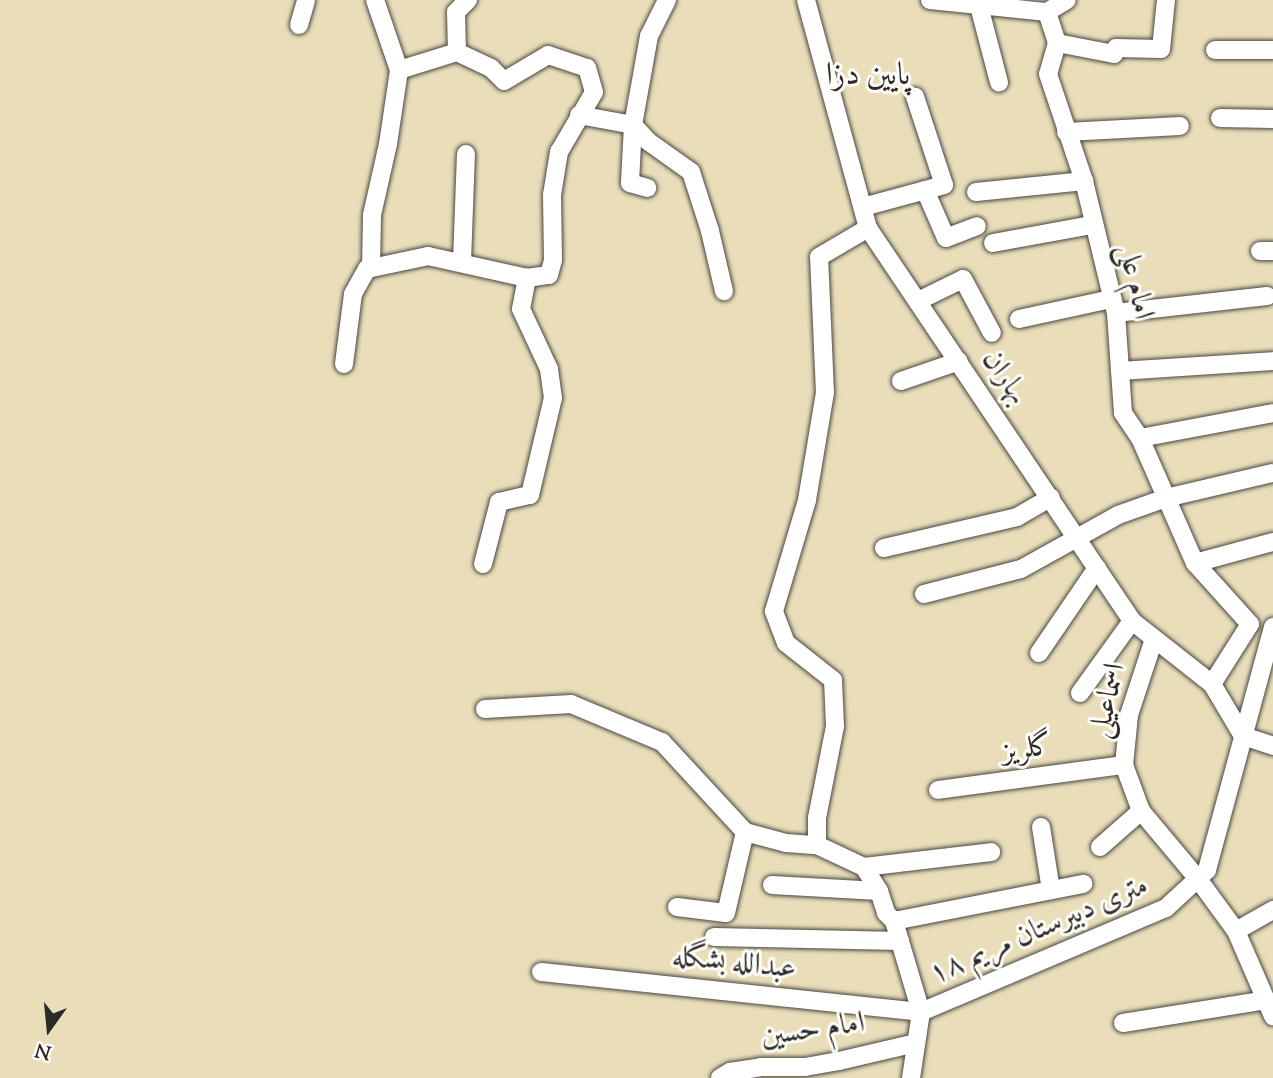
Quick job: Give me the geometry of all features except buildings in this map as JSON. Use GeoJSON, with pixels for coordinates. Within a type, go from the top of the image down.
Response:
{"type":"FeatureCollection","features":[{"type":"Feature","properties":{"kind":"street"},"geometry":{"type":"LineString","coordinates":[[299,25],[306,0]]}},
{"type":"Feature","properties":{"kind":"street"},"geometry":{"type":"LineString","coordinates":[[371,268],[372,215],[388,144],[399,70],[375,0]]}},
{"type":"Feature","properties":{"kind":"street"},"geometry":{"type":"LineString","coordinates":[[457,52],[456,12],[468,0]]}},
{"type":"Feature","properties":{"kind":"street"},"geometry":{"type":"LineString","coordinates":[[647,188],[629,183],[633,125],[649,36],[667,0]]}},
{"type":"Feature","properties":{"kind":"street","name":"بهاران"},"geometry":{"type":"LineString","coordinates":[[806,0],[868,228],[1132,621],[1212,684],[1242,736]]}},
{"type":"Feature","properties":{"kind":"street"},"geometry":{"type":"LineString","coordinates":[[930,0],[980,3],[1047,12],[1067,0]]}},
{"type":"Feature","properties":{"kind":"street"},"geometry":{"type":"LineString","coordinates":[[1047,12],[1057,43],[1114,54],[1116,48],[1161,49],[1166,0]]}},
{"type":"Feature","properties":{"kind":"street"},"geometry":{"type":"LineString","coordinates":[[980,3],[999,82]]}},
{"type":"Feature","properties":{"kind":"street","name":"امام علی"},"geometry":{"type":"LineString","coordinates":[[1057,43],[1048,74],[1083,181],[1114,306],[1121,371],[1122,413],[1140,438],[1193,560],[1250,624],[1212,684]]}},
{"type":"Feature","properties":{"kind":"street"},"geometry":{"type":"LineString","coordinates":[[1215,50],[1273,50]]}},
{"type":"Feature","properties":{"kind":"street"},"geometry":{"type":"LineString","coordinates":[[344,364],[353,294],[367,269],[428,256],[527,278],[550,275],[553,260],[552,195],[559,152],[594,92],[587,68],[548,55],[504,81],[491,68],[457,52],[399,70]]}},
{"type":"Feature","properties":{"kind":"street"},"geometry":{"type":"LineString","coordinates":[[863,207],[944,185],[915,97]]}},
{"type":"Feature","properties":{"kind":"street"},"geometry":{"type":"LineString","coordinates":[[579,115],[633,125],[649,142],[691,172],[710,231],[724,291]]}},
{"type":"Feature","properties":{"kind":"street"},"geometry":{"type":"LineString","coordinates":[[1220,118],[1273,119]]}},
{"type":"Feature","properties":{"kind":"street"},"geometry":{"type":"LineString","coordinates":[[1066,132],[1180,126]]}},
{"type":"Feature","properties":{"kind":"street"},"geometry":{"type":"LineString","coordinates":[[462,262],[466,153]]}},
{"type":"Feature","properties":{"kind":"street"},"geometry":{"type":"LineString","coordinates":[[976,192],[1083,181]]}},
{"type":"Feature","properties":{"kind":"street"},"geometry":{"type":"LineString","coordinates":[[925,190],[946,238],[977,226]]}},
{"type":"Feature","properties":{"kind":"street"},"geometry":{"type":"LineString","coordinates":[[993,243],[1092,225]]}},
{"type":"Feature","properties":{"kind":"street"},"geometry":{"type":"LineString","coordinates":[[817,845],[817,818],[835,726],[833,680],[786,643],[774,611],[807,500],[825,393],[819,257],[868,228]]}},
{"type":"Feature","properties":{"kind":"street"},"geometry":{"type":"LineString","coordinates":[[483,564],[499,502],[530,495],[553,398],[549,369],[521,309],[527,278]]}},
{"type":"Feature","properties":{"kind":"street"},"geometry":{"type":"LineString","coordinates":[[918,301],[963,279],[992,333]]}},
{"type":"Feature","properties":{"kind":"street"},"geometry":{"type":"LineString","coordinates":[[1019,319],[1114,306],[1268,296]]}},
{"type":"Feature","properties":{"kind":"street"},"geometry":{"type":"LineString","coordinates":[[901,381],[959,361]]}},
{"type":"Feature","properties":{"kind":"street"},"geometry":{"type":"LineString","coordinates":[[1121,371],[1273,361]]}},
{"type":"Feature","properties":{"kind":"street"},"geometry":{"type":"LineString","coordinates":[[1140,438],[1273,413]]}},
{"type":"Feature","properties":{"kind":"street"},"geometry":{"type":"LineString","coordinates":[[924,594],[1021,569],[1118,515],[1167,498],[1273,473]]}},
{"type":"Feature","properties":{"kind":"street"},"geometry":{"type":"LineString","coordinates":[[884,548],[1017,517],[1051,497]]}},
{"type":"Feature","properties":{"kind":"street"},"geometry":{"type":"LineString","coordinates":[[1193,560],[1273,542]]}},
{"type":"Feature","properties":{"kind":"street"},"geometry":{"type":"LineString","coordinates":[[1039,653],[1097,568]]}},
{"type":"Feature","properties":{"kind":"street"},"geometry":{"type":"LineString","coordinates":[[1080,693],[1132,621]]}},
{"type":"Feature","properties":{"kind":"street","name":"۱۸ متری دبیرستان مریم"},"geometry":{"type":"LineString","coordinates":[[921,1012],[1167,908],[1207,870],[1242,736],[1265,687],[1273,628]]}},
{"type":"Feature","properties":{"kind":"street","name":"اسماعیلی"},"geometry":{"type":"LineString","coordinates":[[1154,639],[1129,715],[1124,765],[1141,811],[1198,879],[1236,931],[1269,1008]]}},
{"type":"Feature","properties":{"kind":"street"},"geometry":{"type":"LineString","coordinates":[[485,709],[571,704],[662,742],[745,832],[786,843],[817,845],[864,867],[991,852]]}},
{"type":"Feature","properties":{"kind":"street"},"geometry":{"type":"LineString","coordinates":[[1242,736],[1273,746]]}},
{"type":"Feature","properties":{"kind":"street","name":"گلریز"},"geometry":{"type":"LineString","coordinates":[[938,790],[1124,765]]}},
{"type":"Feature","properties":{"kind":"street"},"geometry":{"type":"LineString","coordinates":[[1100,847],[1141,811]]}},
{"type":"Feature","properties":{"kind":"street"},"geometry":{"type":"LineString","coordinates":[[1041,827],[1051,890]]}},
{"type":"Feature","properties":{"kind":"street"},"geometry":{"type":"LineString","coordinates":[[677,907],[726,913],[745,832]]}},
{"type":"Feature","properties":{"kind":"street"},"geometry":{"type":"LineString","coordinates":[[864,867],[879,891],[886,913],[894,920],[921,1012],[911,1078]]}},
{"type":"Feature","properties":{"kind":"street"},"geometry":{"type":"LineString","coordinates":[[894,920],[1083,884]]}},
{"type":"Feature","properties":{"kind":"street"},"geometry":{"type":"LineString","coordinates":[[772,886],[879,891]]}},
{"type":"Feature","properties":{"kind":"street"},"geometry":{"type":"LineString","coordinates":[[1236,931],[1273,910]]}},
{"type":"Feature","properties":{"kind":"street"},"geometry":{"type":"LineString","coordinates":[[714,937],[900,941]]}},
{"type":"Feature","properties":{"kind":"street","name":"عبدالله بشگله"},"geometry":{"type":"LineString","coordinates":[[541,972],[921,1012]]}},
{"type":"Feature","properties":{"kind":"street"},"geometry":{"type":"LineString","coordinates":[[1123,1023],[1269,1008]]}},
{"type":"Feature","properties":{"kind":"street","name":"امام حسین"},"geometry":{"type":"LineString","coordinates":[[720,1078],[730,1072],[760,1067],[805,1067],[828,1063],[916,1043]]}},
{"type":"Feature","properties":{"kind":"district","name":"پایین دزا"},"geometry":{"type":"Point","coordinates":[868,76]}}]}
